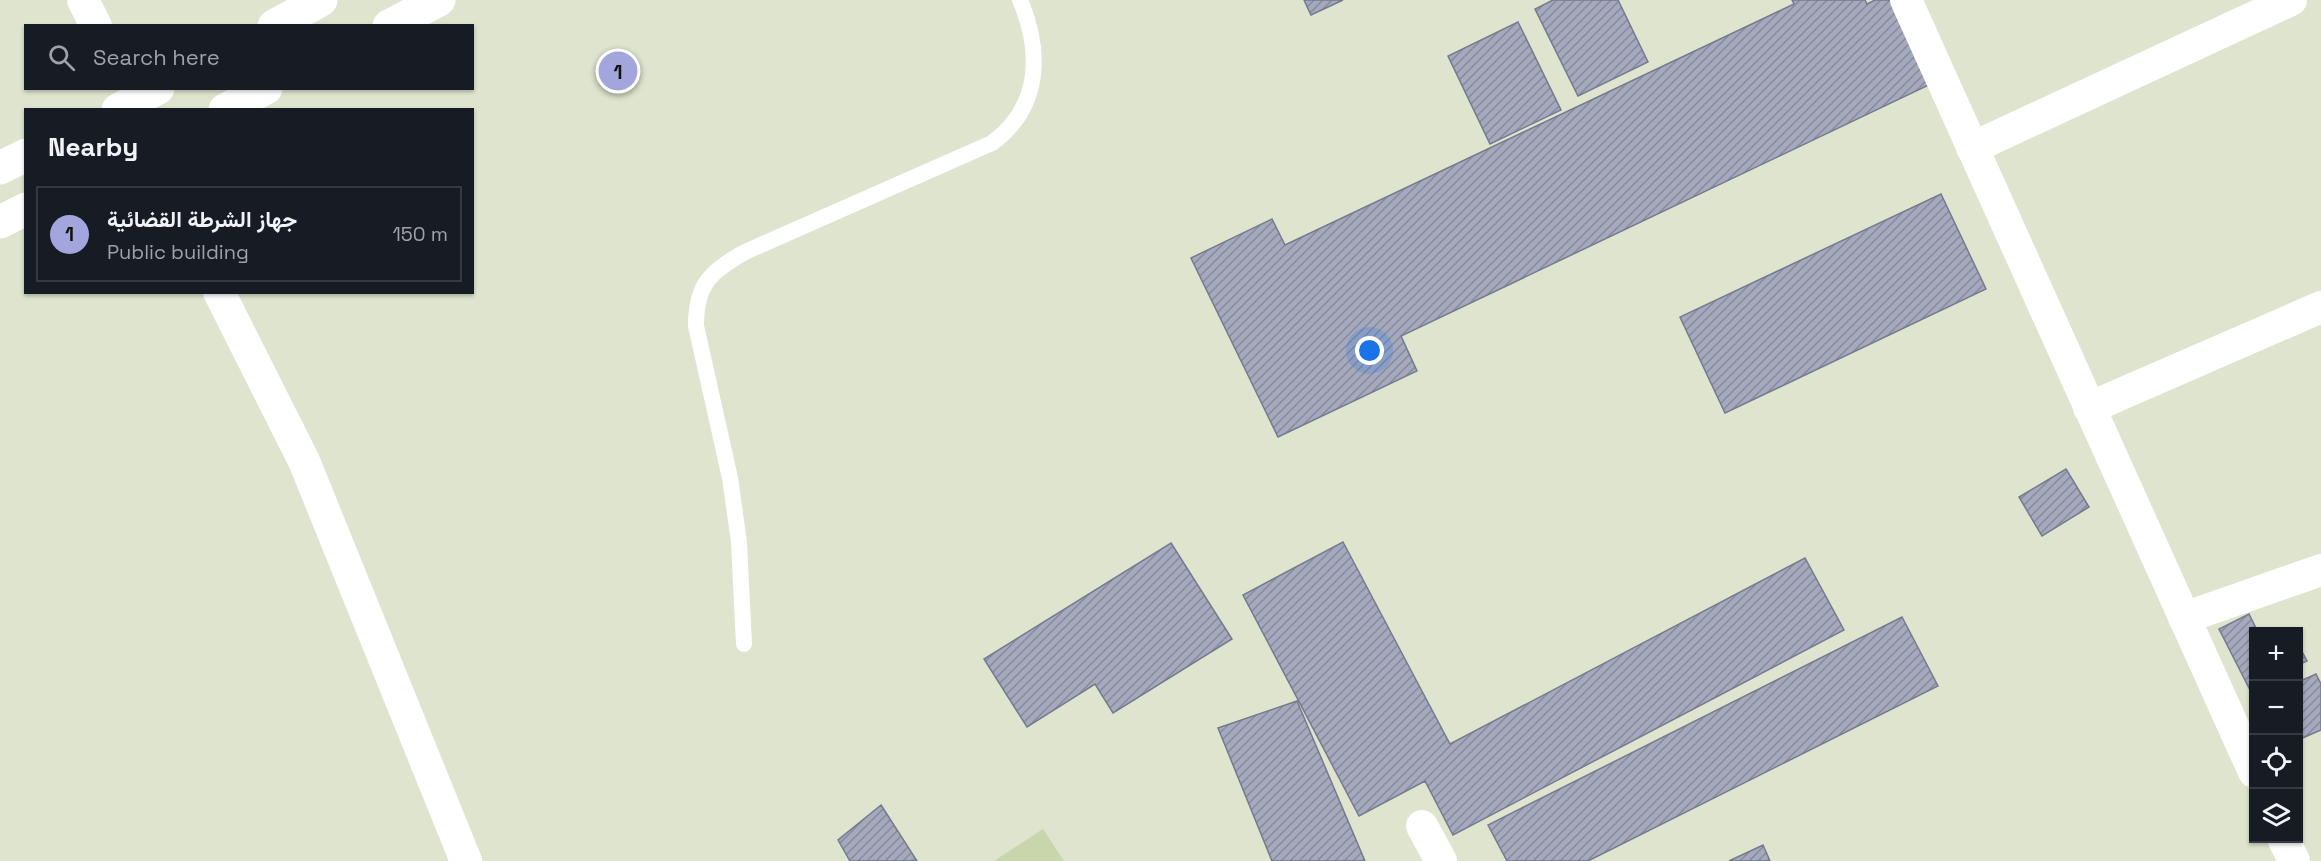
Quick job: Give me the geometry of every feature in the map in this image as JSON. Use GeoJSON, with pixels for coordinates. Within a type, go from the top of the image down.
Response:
{"type":"FeatureCollection","features":[{"type":"Feature","properties":{"kind":"highway"},"geometry":{"type":"LineString","coordinates":[[278,24],[321,0]]}},
{"type":"Feature","properties":{"kind":"highway"},"geometry":{"type":"LineString","coordinates":[[393,24],[439,0]]}},
{"type":"Feature","properties":{"kind":"highway"},"geometry":{"type":"LineString","coordinates":[[229,108],[262,90]]}},
{"type":"Feature","properties":{"kind":"highway"},"geometry":{"type":"LineString","coordinates":[[0,168],[24,156]]}},
{"type":"Feature","properties":{"kind":"highway"},"geometry":{"type":"LineString","coordinates":[[0,222],[24,210]]}},
{"type":"Feature","properties":{"kind":"street"},"geometry":{"type":"LineString","coordinates":[[83,0],[95,24]]}},
{"type":"Feature","properties":{"kind":"street"},"geometry":{"type":"LineString","coordinates":[[1906,0],[2249,763]]}},
{"type":"Feature","properties":{"kind":"street"},"geometry":{"type":"LineString","coordinates":[[1972,148],[2291,0]]}},
{"type":"Feature","properties":{"kind":"street"},"geometry":{"type":"LineString","coordinates":[[220,294],[304,460],[466,861]]}},
{"type":"Feature","properties":{"kind":"street"},"geometry":{"type":"LineString","coordinates":[[2089,408],[2321,307]]}},
{"type":"Feature","properties":{"kind":"street"},"geometry":{"type":"LineString","coordinates":[[2184,618],[2321,570]]}},
{"type":"Feature","properties":{"kind":"street"},"geometry":{"type":"LineString","coordinates":[[1422,826],[1441,861]]}},
{"type":"Feature","properties":{"kind":"street"},"geometry":{"type":"LineString","coordinates":[[2285,843],[2294,861]]}},
{"type":"Feature","properties":{"kind":"lane"},"geometry":{"type":"LineString","coordinates":[[744,644],[739,542],[730,478],[696,326],[696,307],[701,291],[712,274],[745,252],[992,143],[1009,131],[1023,109],[1031,90],[1034,61],[1034,42],[1020,0]]}},
{"type":"Feature","properties":{"kind":"green space"},"geometry":{"type":"Polygon","coordinates":[[[1043,829],[1064,861],[994,861],[1043,829]]]}},
{"type":"Feature","properties":{"kind":"building"},"geometry":{"type":"Polygon","coordinates":[[[1304,0],[1343,0],[1311,15],[1304,0]]]}},
{"type":"Feature","properties":{"kind":"building"},"geometry":{"type":"Polygon","coordinates":[[[1553,0],[1618,0],[1648,62],[1578,96],[1535,9],[1553,0]]]}},
{"type":"Feature","properties":{"kind":"building"},"geometry":{"type":"Polygon","coordinates":[[[1792,0],[1865,0],[1867,4],[1875,0],[1893,0],[1933,83],[1401,336],[1417,371],[1278,437],[1191,258],[1272,219],[1285,245],[1794,4],[1792,0]]]}},
{"type":"Feature","properties":{"kind":"building"},"geometry":{"type":"Polygon","coordinates":[[[1518,22],[1561,110],[1490,144],[1448,56],[1518,22]]]}},
{"type":"Feature","properties":{"kind":"building"},"geometry":{"type":"Polygon","coordinates":[[[1941,194],[1986,289],[1725,413],[1680,317],[1941,194]]]}},
{"type":"Feature","properties":{"kind":"building"},"geometry":{"type":"Polygon","coordinates":[[[2066,469],[2089,507],[2042,536],[2019,497],[2066,469]]]}},
{"type":"Feature","properties":{"kind":"building"},"geometry":{"type":"Polygon","coordinates":[[[1343,542],[1450,744],[1805,558],[1844,630],[1453,835],[1425,781],[1359,816],[1243,595],[1343,542]]]}},
{"type":"Feature","properties":{"kind":"building"},"geometry":{"type":"Polygon","coordinates":[[[1171,543],[1232,639],[1113,713],[1095,684],[1027,727],[984,659],[1171,543]]]}},
{"type":"Feature","properties":{"kind":"building"},"geometry":{"type":"Polygon","coordinates":[[[2249,614],[2256,627],[2249,627],[2249,688],[2219,629],[2249,614]]]}},
{"type":"Feature","properties":{"kind":"building"},"geometry":{"type":"Polygon","coordinates":[[[1902,617],[1938,686],[1588,861],[1507,861],[1488,825],[1902,617]]]}},
{"type":"Feature","properties":{"kind":"building"},"geometry":{"type":"Polygon","coordinates":[[[2316,674],[2321,684],[2321,730],[2303,738],[2303,681],[2316,674]]]}},
{"type":"Feature","properties":{"kind":"building"},"geometry":{"type":"Polygon","coordinates":[[[1297,701],[1365,861],[1272,861],[1218,728],[1297,701]]]}},
{"type":"Feature","properties":{"kind":"building"},"geometry":{"type":"Polygon","coordinates":[[[881,805],[917,861],[850,861],[838,840],[881,805]]]}},
{"type":"Feature","properties":{"kind":"building"},"geometry":{"type":"Polygon","coordinates":[[[1763,845],[1770,861],[1729,861],[1763,845]]]}},
{"type":"Feature","properties":{"kind":"place","name":"جهاز الشرطة القضائية"},"geometry":{"type":"Point","coordinates":[618,71]}}]}
